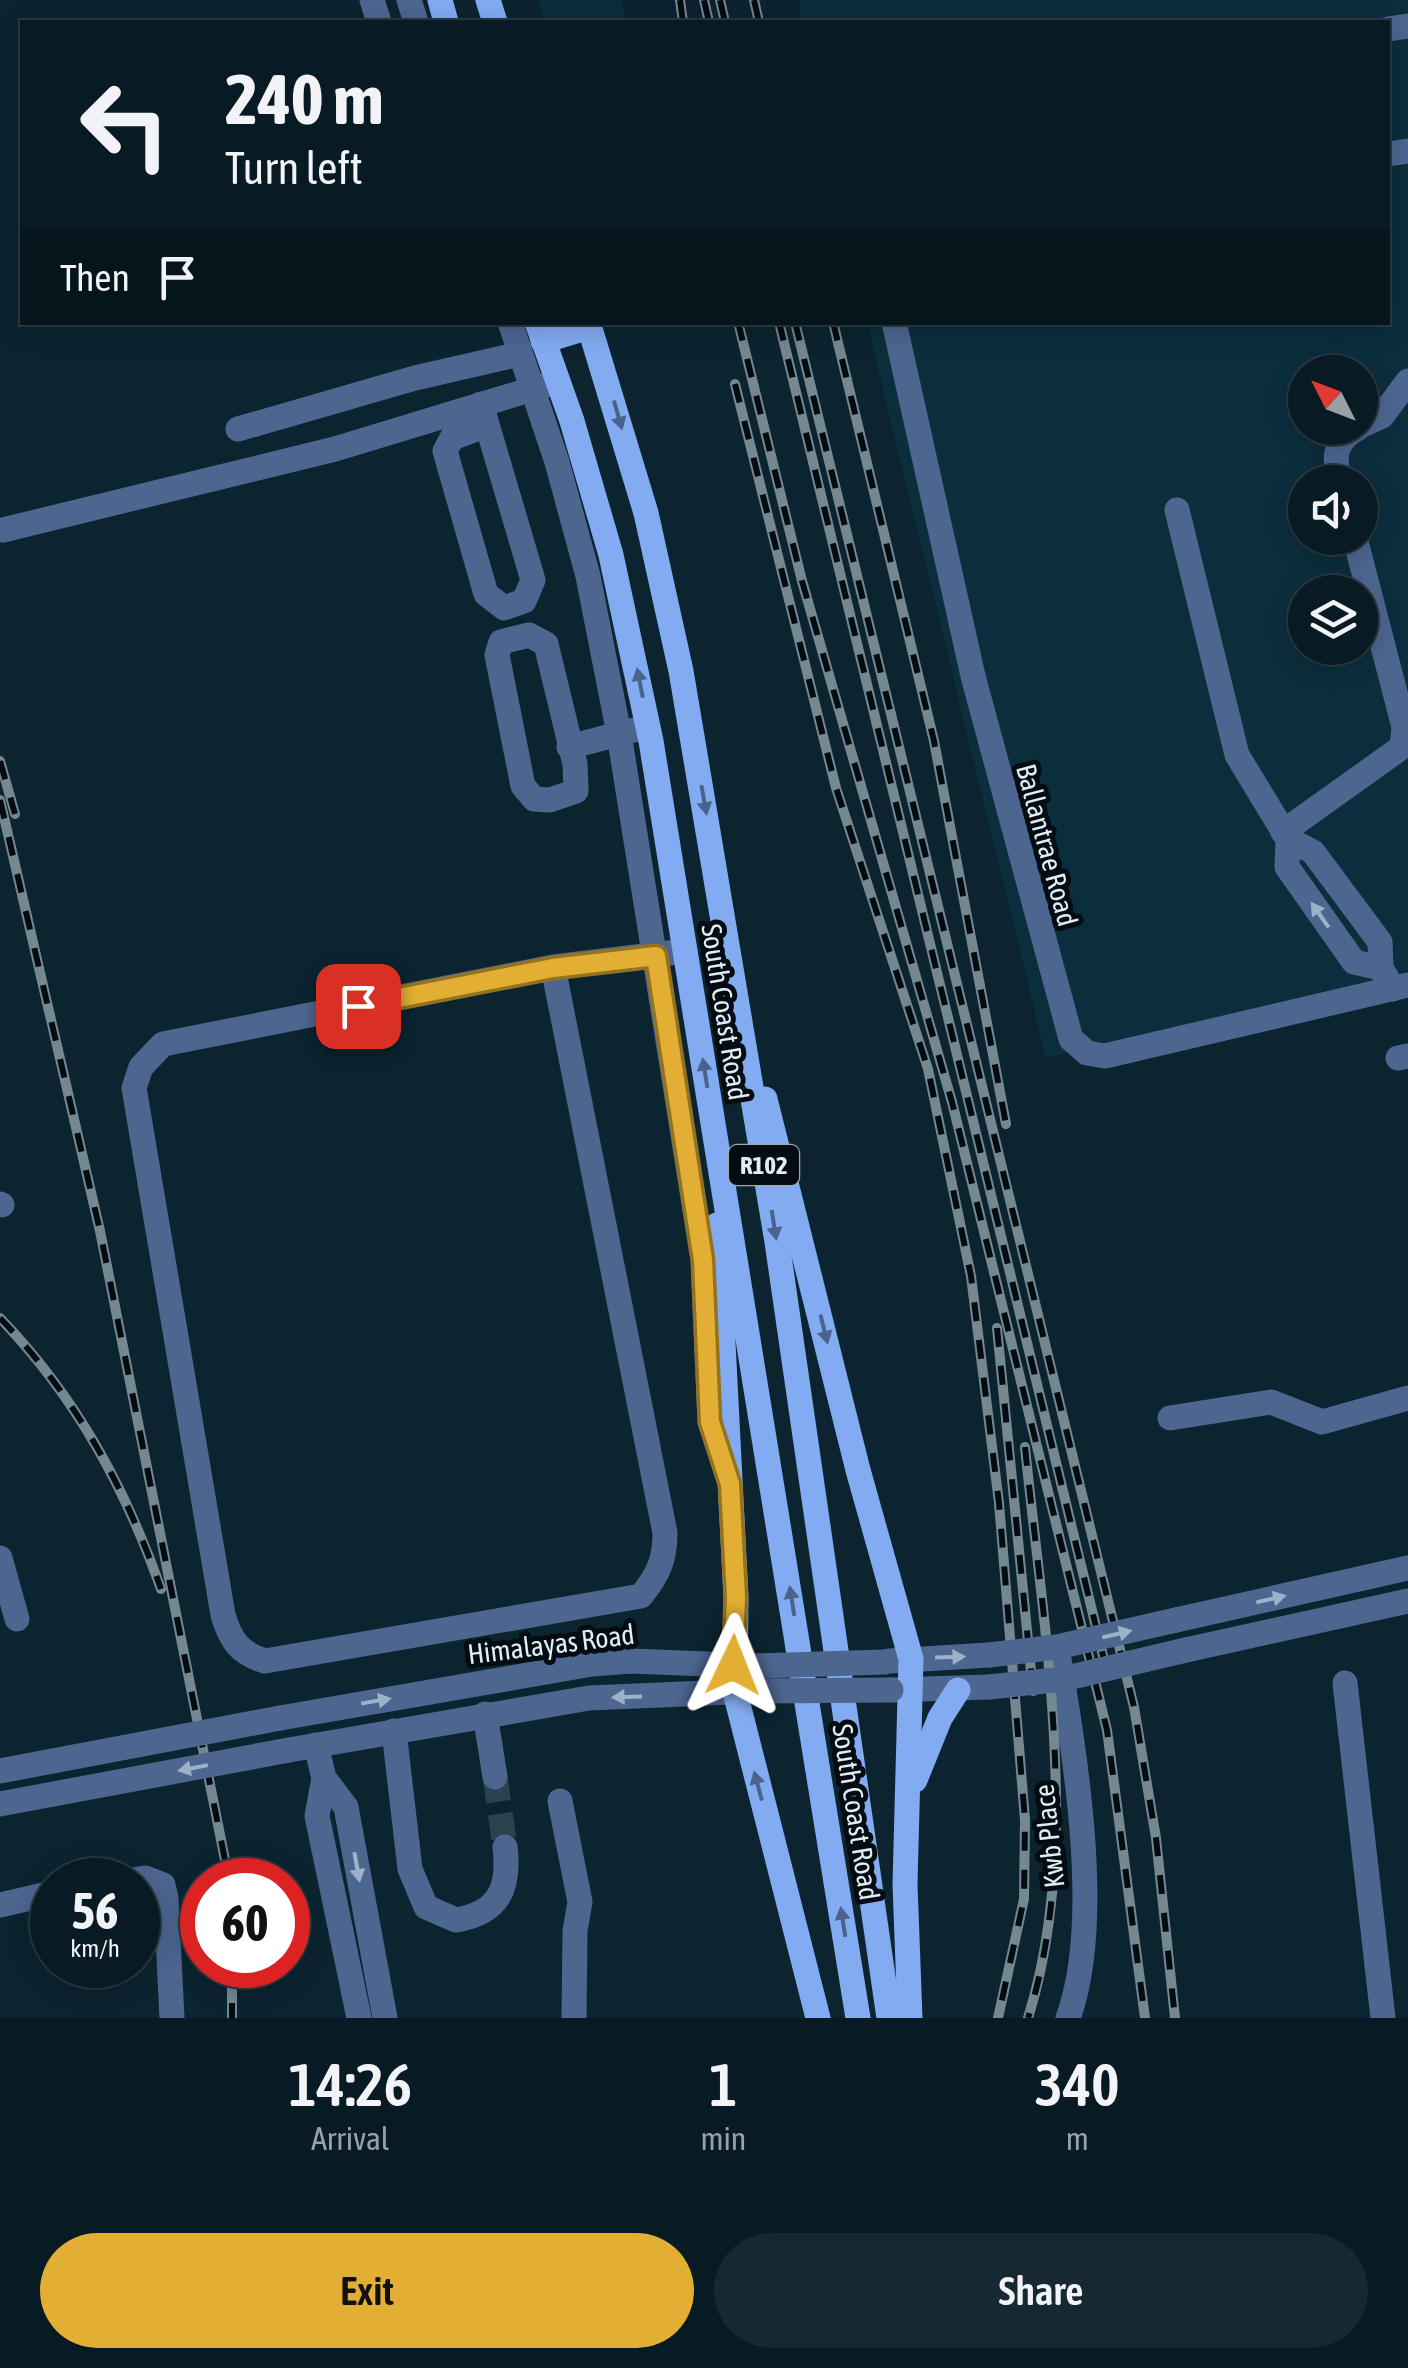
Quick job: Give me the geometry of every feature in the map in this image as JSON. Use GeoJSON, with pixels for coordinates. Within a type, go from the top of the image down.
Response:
{"type":"FeatureCollection","features":[{"type":"Feature","properties":{"kind":"main road"},"geometry":{"type":"LineString","coordinates":[[534,339],[588,325]]}},
{"type":"Feature","properties":{"kind":"main road","name":"South Coast Road"},"geometry":{"type":"LineString","coordinates":[[588,325],[615,404],[660,572],[712,847],[749,1068],[889,2018]]}},
{"type":"Feature","properties":{"kind":"main road","name":"South Coast Road"},"geometry":{"type":"LineString","coordinates":[[534,339],[558,382],[611,555],[648,726],[858,2018]]}},
{"type":"Feature","properties":{"kind":"main road"},"geometry":{"type":"LineString","coordinates":[[670,858],[712,847]]}},
{"type":"Feature","properties":{"kind":"main road"},"geometry":{"type":"LineString","coordinates":[[749,1068],[774,1118],[858,1470],[911,1659],[901,1691],[910,1797],[906,1884],[910,2018]]}},
{"type":"Feature","properties":{"kind":"main road"},"geometry":{"type":"LineString","coordinates":[[712,1115],[736,1597],[746,1679],[818,2018]]}},
{"type":"Feature","properties":{"kind":"main road"},"geometry":{"type":"LineString","coordinates":[[910,1797],[940,1718],[958,1690]]}},
{"type":"Feature","properties":{"kind":"street","name":"Ballantrae Road"},"geometry":{"type":"LineString","coordinates":[[895,325],[978,694],[1071,1039],[1087,1053],[1104,1056],[1394,981]]}},
{"type":"Feature","properties":{"kind":"street"},"geometry":{"type":"LineString","coordinates":[[238,429],[534,339],[532,389],[588,576],[619,734],[703,1260],[710,1422],[730,1484]]}},
{"type":"Feature","properties":{"kind":"street"},"geometry":{"type":"LineString","coordinates":[[1378,418],[1408,381]]}},
{"type":"Feature","properties":{"kind":"street"},"geometry":{"type":"LineString","coordinates":[[484,415],[532,580],[524,601],[504,608],[486,594],[444,451],[452,438],[484,415],[532,389],[558,382]]}},
{"type":"Feature","properties":{"kind":"street"},"geometry":{"type":"LineString","coordinates":[[3,530],[484,415]]}},
{"type":"Feature","properties":{"kind":"street"},"geometry":{"type":"LineString","coordinates":[[1177,510],[1238,755],[1285,836],[1287,867],[1354,962],[1394,981]]}},
{"type":"Feature","properties":{"kind":"street"},"geometry":{"type":"LineString","coordinates":[[1285,836],[1405,746],[1404,727],[1359,555]]}},
{"type":"Feature","properties":{"kind":"street"},"geometry":{"type":"LineString","coordinates":[[529,635],[546,644],[569,747],[576,791],[550,800],[528,794],[497,655],[501,642],[529,635]]}},
{"type":"Feature","properties":{"kind":"street"},"geometry":{"type":"LineString","coordinates":[[569,747],[648,726]]}},
{"type":"Feature","properties":{"kind":"street"},"geometry":{"type":"LineString","coordinates":[[553,968],[665,1533],[665,1556],[656,1577],[641,1596],[265,1661],[244,1655],[230,1637],[223,1615],[134,1088],[141,1067],[163,1044],[553,968],[685,952]]}},
{"type":"Feature","properties":{"kind":"street"},"geometry":{"type":"LineString","coordinates":[[1170,1418],[1272,1402],[1322,1422],[1408,1398]]}},
{"type":"Feature","properties":{"kind":"street"},"geometry":{"type":"LineString","coordinates":[[0,1558],[17,1619]]}},
{"type":"Feature","properties":{"kind":"street","name":"Himalayas Road"},"geometry":{"type":"LineString","coordinates":[[0,1804],[589,1698],[911,1659],[1057,1647],[1408,1568]]}},
{"type":"Feature","properties":{"kind":"street","name":"Himalayas Road"},"geometry":{"type":"LineString","coordinates":[[0,1771],[592,1664],[901,1691],[1062,1680],[1408,1601]]}},
{"type":"Feature","properties":{"kind":"street","name":"Kwb Place"},"geometry":{"type":"LineString","coordinates":[[1057,1647],[1086,1895],[1083,1958],[1068,2018]]}},
{"type":"Feature","properties":{"kind":"street"},"geometry":{"type":"LineString","coordinates":[[1345,1682],[1382,2018]]}},
{"type":"Feature","properties":{"kind":"street"},"geometry":{"type":"LineString","coordinates":[[485,1714],[495,1777]]}},
{"type":"Feature","properties":{"kind":"street"},"geometry":{"type":"LineString","coordinates":[[394,1731],[410,1869],[426,1907],[456,1920],[495,1906],[503,1895],[505,1847]]}},
{"type":"Feature","properties":{"kind":"street"},"geometry":{"type":"LineString","coordinates":[[316,1745],[324,1778],[318,1816],[359,2018]]}},
{"type":"Feature","properties":{"kind":"street"},"geometry":{"type":"LineString","coordinates":[[324,1778],[346,1807],[385,2018]]}},
{"type":"Feature","properties":{"kind":"street"},"geometry":{"type":"LineString","coordinates":[[560,1801],[580,1902],[574,1931],[574,2018]]}},
{"type":"Feature","properties":{"kind":"street"},"geometry":{"type":"LineString","coordinates":[[160,1884],[166,1898],[172,2018]]}},
{"type":"Feature","properties":{"kind":"street"},"geometry":{"type":"LineString","coordinates":[[0,1905],[30,1899]]}},
{"type":"Feature","properties":{"kind":"shaded area"},"geometry":{"type":"Polygon","coordinates":[[[538,0],[621,0],[626,20],[544,20],[538,0]]]}},
{"type":"Feature","properties":{"kind":"shaded area"},"geometry":{"type":"Polygon","coordinates":[[[800,0],[1408,0],[1408,971],[1046,1058],[867,325],[1390,325],[1390,20],[801,20],[800,0]]]}},
{"type":"Feature","properties":{"kind":"tunnel"},"geometry":{"type":"LineString","coordinates":[[495,1777],[505,1847]]}},
{"type":"Feature","properties":{"kind":"railway"},"geometry":{"type":"LineString","coordinates":[[680,0],[683,20]]}},
{"type":"Feature","properties":{"kind":"railway"},"geometry":{"type":"LineString","coordinates":[[704,0],[709,20]]}},
{"type":"Feature","properties":{"kind":"railway"},"geometry":{"type":"LineString","coordinates":[[720,0],[725,20]]}},
{"type":"Feature","properties":{"kind":"railway"},"geometry":{"type":"LineString","coordinates":[[754,0],[759,20]]}},
{"type":"Feature","properties":{"kind":"railway"},"geometry":{"type":"LineString","coordinates":[[739,325],[802,581],[952,1102],[1107,1730],[1145,2018]]}},
{"type":"Feature","properties":{"kind":"railway"},"geometry":{"type":"LineString","coordinates":[[780,325],[1106,1668]]}},
{"type":"Feature","properties":{"kind":"railway"},"geometry":{"type":"LineString","coordinates":[[796,325],[1134,1707],[1156,1838],[1175,2018]]}},
{"type":"Feature","properties":{"kind":"railway"},"geometry":{"type":"LineString","coordinates":[[834,325],[934,741],[1006,1124]]}},
{"type":"Feature","properties":{"kind":"railway"},"geometry":{"type":"LineString","coordinates":[[735,384],[836,788],[928,1069],[971,1276],[999,1503],[1025,1820],[1024,1899],[998,2018]]}},
{"type":"Feature","properties":{"kind":"railway"},"geometry":{"type":"LineString","coordinates":[[0,761],[15,814]]}},
{"type":"Feature","properties":{"kind":"railway"},"geometry":{"type":"LineString","coordinates":[[0,800],[100,1231],[225,1858]]}},
{"type":"Feature","properties":{"kind":"railway"},"geometry":{"type":"LineString","coordinates":[[0,1318],[52,1379],[96,1445],[131,1515],[161,1589]]}},
{"type":"Feature","properties":{"kind":"railway"},"geometry":{"type":"LineString","coordinates":[[997,1328],[1033,1691]]}},
{"type":"Feature","properties":{"kind":"railway"},"geometry":{"type":"LineString","coordinates":[[1025,1447],[1048,1661],[1056,1808],[1053,1881],[1044,1951],[1028,2018]]}},
{"type":"Feature","properties":{"kind":"railway"},"geometry":{"type":"LineString","coordinates":[[232,1988],[232,2018]]}},
{"type":"Feature","properties":{"kind":"route"},"geometry":{"type":"LineString","coordinates":[[358,1006],[553,968],[656,956],[703,1260],[710,1422],[715,1448],[730,1484],[736,1597],[733,1665]]}}]}
